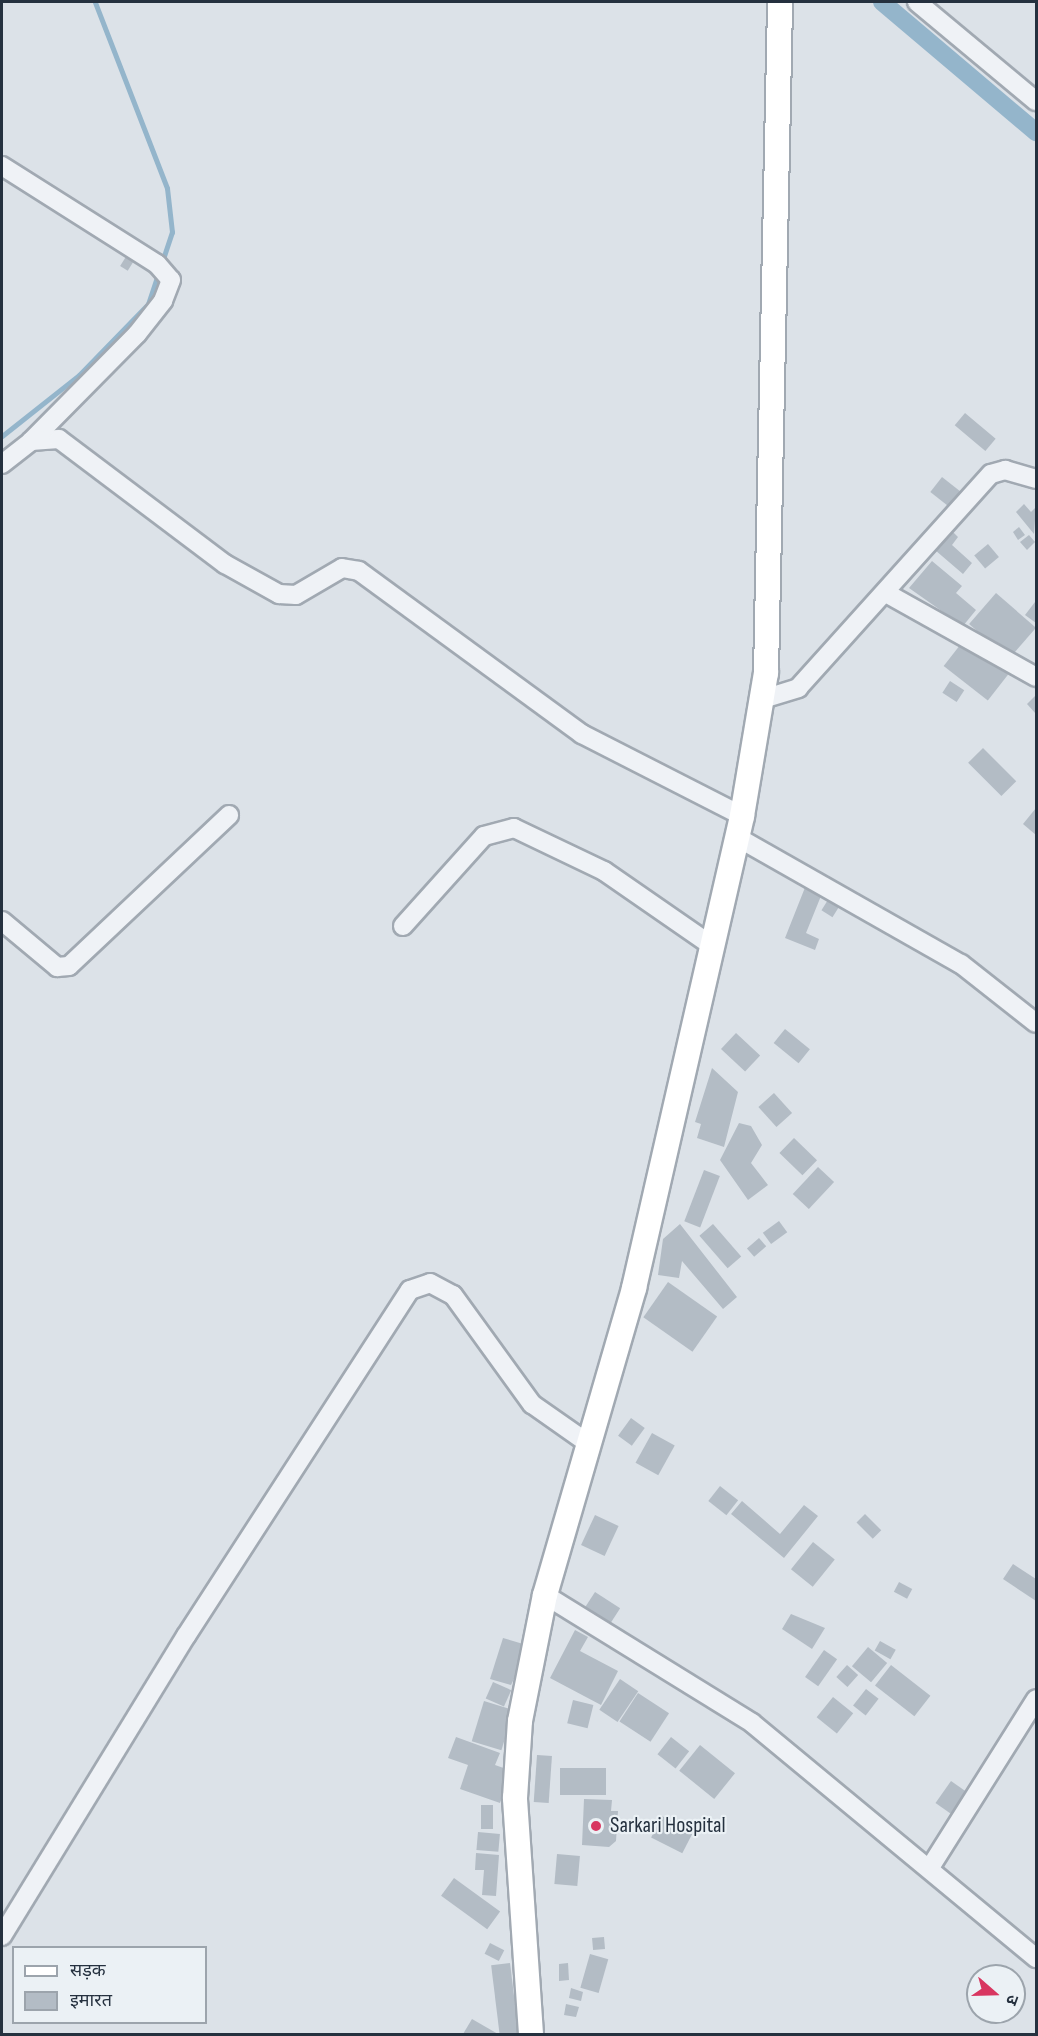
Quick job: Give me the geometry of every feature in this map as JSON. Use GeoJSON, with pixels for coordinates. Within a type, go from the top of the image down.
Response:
{"type":"FeatureCollection","features":[{"type":"Feature","properties":{"kind":"main road"},"geometry":{"type":"LineString","coordinates":[[531,2034],[516,1759],[544,1595],[586,1442],[634,1288],[739,827],[763,699],[769,636],[780,2]]}},
{"type":"Feature","properties":{"kind":"street"},"geometry":{"type":"LineString","coordinates":[[917,2],[1036,101]]}},
{"type":"Feature","properties":{"kind":"street"},"geometry":{"type":"LineString","coordinates":[[2,166],[163,268],[169,290],[137,333],[31,441],[2,464]]}},
{"type":"Feature","properties":{"kind":"street"},"geometry":{"type":"LineString","coordinates":[[31,441],[59,438],[260,587],[296,596],[342,568],[359,571],[582,734],[739,827],[961,964],[1036,1023]]}},
{"type":"Feature","properties":{"kind":"street"},"geometry":{"type":"LineString","coordinates":[[763,699],[783,697],[798,688],[991,474],[1005,470],[1036,479]]}},
{"type":"Feature","properties":{"kind":"street"},"geometry":{"type":"LineString","coordinates":[[886,593],[1036,678]]}},
{"type":"Feature","properties":{"kind":"street"},"geometry":{"type":"LineString","coordinates":[[2,921],[57,967],[69,966],[229,815]]}},
{"type":"Feature","properties":{"kind":"street"},"geometry":{"type":"LineString","coordinates":[[403,926],[484,836],[514,828],[604,871],[711,945]]}},
{"type":"Feature","properties":{"kind":"street"},"geometry":{"type":"LineString","coordinates":[[2,1936],[186,1636],[242,1557],[410,1290],[430,1283],[453,1295],[532,1404],[586,1442]]}},
{"type":"Feature","properties":{"kind":"street"},"geometry":{"type":"LineString","coordinates":[[544,1595],[752,1723],[931,1866],[1036,1958]]}},
{"type":"Feature","properties":{"kind":"street"},"geometry":{"type":"LineString","coordinates":[[931,1866],[1036,1700]]}},
{"type":"Feature","properties":{"kind":"building"},"geometry":{"type":"Polygon","coordinates":[[[127,255],[135,260],[128,271],[120,266],[127,255]]]}},
{"type":"Feature","properties":{"kind":"building"},"geometry":{"type":"Polygon","coordinates":[[[965,413],[996,439],[985,451],[955,425],[965,413]]]}},
{"type":"Feature","properties":{"kind":"building"},"geometry":{"type":"Polygon","coordinates":[[[942,477],[960,491],[948,506],[930,492],[942,477]]]}},
{"type":"Feature","properties":{"kind":"building"},"geometry":{"type":"Polygon","coordinates":[[[1024,504],[1031,512],[1036,507],[1034,534],[1016,512],[1024,504]]]}},
{"type":"Feature","properties":{"kind":"building"},"geometry":{"type":"Polygon","coordinates":[[[1019,527],[1025,535],[1018,540],[1013,532],[1019,527]]]}},
{"type":"Feature","properties":{"kind":"building"},"geometry":{"type":"Polygon","coordinates":[[[952,531],[958,537],[952,545],[972,563],[963,574],[935,550],[952,531]]]}},
{"type":"Feature","properties":{"kind":"building"},"geometry":{"type":"Polygon","coordinates":[[[1029,535],[1035,542],[1027,550],[1020,542],[1029,535]]]}},
{"type":"Feature","properties":{"kind":"building"},"geometry":{"type":"Polygon","coordinates":[[[988,544],[999,557],[985,569],[974,556],[988,544]]]}},
{"type":"Feature","properties":{"kind":"building"},"geometry":{"type":"Polygon","coordinates":[[[932,561],[962,586],[956,593],[976,610],[963,626],[909,588],[932,561]]]}},
{"type":"Feature","properties":{"kind":"building"},"geometry":{"type":"Polygon","coordinates":[[[996,593],[1036,628],[1009,659],[969,624],[996,593]]]}},
{"type":"Feature","properties":{"kind":"building"},"geometry":{"type":"Polygon","coordinates":[[[1035,602],[1036,604],[1036,623],[1025,615],[1035,602]]]}},
{"type":"Feature","properties":{"kind":"building"},"geometry":{"type":"Polygon","coordinates":[[[964,640],[1008,674],[988,700],[944,666],[964,640]]]}},
{"type":"Feature","properties":{"kind":"building"},"geometry":{"type":"Polygon","coordinates":[[[950,681],[964,690],[957,702],[942,693],[950,681]]]}},
{"type":"Feature","properties":{"kind":"building"},"geometry":{"type":"Polygon","coordinates":[[[1036,695],[1036,714],[1027,704],[1036,695]]]}},
{"type":"Feature","properties":{"kind":"building"},"geometry":{"type":"Polygon","coordinates":[[[983,748],[1016,781],[1001,796],[968,763],[983,748]]]}},
{"type":"Feature","properties":{"kind":"building"},"geometry":{"type":"Polygon","coordinates":[[[1036,808],[1036,835],[1023,824],[1036,808]]]}},
{"type":"Feature","properties":{"kind":"building"},"geometry":{"type":"Polygon","coordinates":[[[806,885],[823,891],[806,933],[819,939],[815,950],[785,938],[806,885]]]}},
{"type":"Feature","properties":{"kind":"building"},"geometry":{"type":"Polygon","coordinates":[[[831,895],[842,902],[832,917],[821,910],[831,895]]]}},
{"type":"Feature","properties":{"kind":"building"},"geometry":{"type":"Polygon","coordinates":[[[785,1029],[810,1049],[799,1063],[774,1043],[785,1029]]]}},
{"type":"Feature","properties":{"kind":"building"},"geometry":{"type":"Polygon","coordinates":[[[736,1033],[760,1056],[745,1072],[721,1049],[736,1033]]]}},
{"type":"Feature","properties":{"kind":"building"},"geometry":{"type":"Polygon","coordinates":[[[712,1068],[738,1092],[724,1147],[697,1138],[701,1124],[695,1122],[712,1068]]]}},
{"type":"Feature","properties":{"kind":"building"},"geometry":{"type":"Polygon","coordinates":[[[774,1093],[792,1113],[776,1127],[758,1107],[774,1093]]]}},
{"type":"Feature","properties":{"kind":"building"},"geometry":{"type":"Polygon","coordinates":[[[739,1123],[751,1126],[762,1145],[751,1163],[768,1185],[748,1200],[720,1160],[739,1123]]]}},
{"type":"Feature","properties":{"kind":"building"},"geometry":{"type":"Polygon","coordinates":[[[794,1138],[817,1160],[802,1175],[779,1153],[794,1138]]]}},
{"type":"Feature","properties":{"kind":"building"},"geometry":{"type":"Polygon","coordinates":[[[818,1167],[834,1182],[809,1209],[793,1194],[818,1167]]]}},
{"type":"Feature","properties":{"kind":"building"},"geometry":{"type":"Polygon","coordinates":[[[704,1170],[720,1176],[700,1227],[684,1221],[704,1170]]]}},
{"type":"Feature","properties":{"kind":"building"},"geometry":{"type":"Polygon","coordinates":[[[779,1221],[787,1232],[771,1244],[763,1233],[779,1221]]]}},
{"type":"Feature","properties":{"kind":"building"},"geometry":{"type":"Polygon","coordinates":[[[680,1224],[737,1297],[723,1309],[682,1261],[679,1278],[658,1275],[663,1239],[680,1224]]]}},
{"type":"Feature","properties":{"kind":"building"},"geometry":{"type":"Polygon","coordinates":[[[713,1224],[741,1256],[728,1268],[699,1236],[713,1224]]]}},
{"type":"Feature","properties":{"kind":"building"},"geometry":{"type":"Polygon","coordinates":[[[759,1238],[766,1246],[754,1257],[747,1248],[759,1238]]]}},
{"type":"Feature","properties":{"kind":"building"},"geometry":{"type":"Polygon","coordinates":[[[668,1282],[717,1316],[692,1352],[643,1317],[668,1282]]]}},
{"type":"Feature","properties":{"kind":"building"},"geometry":{"type":"Polygon","coordinates":[[[631,1418],[645,1428],[632,1446],[618,1436],[631,1418]]]}},
{"type":"Feature","properties":{"kind":"building"},"geometry":{"type":"Polygon","coordinates":[[[652,1433],[675,1446],[658,1475],[636,1463],[652,1433]]]}},
{"type":"Feature","properties":{"kind":"building"},"geometry":{"type":"Polygon","coordinates":[[[720,1486],[738,1500],[726,1515],[708,1501],[720,1486]]]}},
{"type":"Feature","properties":{"kind":"building"},"geometry":{"type":"Polygon","coordinates":[[[742,1501],[780,1534],[804,1505],[818,1516],[784,1558],[731,1514],[742,1501]]]}},
{"type":"Feature","properties":{"kind":"building"},"geometry":{"type":"Polygon","coordinates":[[[865,1514],[881,1530],[873,1539],[857,1522],[865,1514]]]}},
{"type":"Feature","properties":{"kind":"building"},"geometry":{"type":"Polygon","coordinates":[[[595,1515],[619,1526],[605,1556],[581,1545],[595,1515]]]}},
{"type":"Feature","properties":{"kind":"building"},"geometry":{"type":"Polygon","coordinates":[[[813,1542],[835,1560],[813,1587],[791,1569],[813,1542]]]}},
{"type":"Feature","properties":{"kind":"building"},"geometry":{"type":"Polygon","coordinates":[[[1013,1564],[1036,1579],[1036,1601],[1003,1579],[1013,1564]]]}},
{"type":"Feature","properties":{"kind":"building"},"geometry":{"type":"Polygon","coordinates":[[[899,1582],[912,1589],[907,1599],[894,1592],[899,1582]]]}},
{"type":"Feature","properties":{"kind":"building"},"geometry":{"type":"Polygon","coordinates":[[[595,1592],[620,1608],[608,1627],[583,1610],[595,1592]]]}},
{"type":"Feature","properties":{"kind":"building"},"geometry":{"type":"Polygon","coordinates":[[[791,1614],[825,1628],[812,1649],[782,1629],[791,1614]]]}},
{"type":"Feature","properties":{"kind":"building"},"geometry":{"type":"Polygon","coordinates":[[[575,1630],[588,1637],[580,1651],[618,1671],[601,1705],[550,1678],[575,1630]]]}},
{"type":"Feature","properties":{"kind":"building"},"geometry":{"type":"Polygon","coordinates":[[[503,1638],[530,1646],[511,1685],[490,1679],[503,1638]]]}},
{"type":"Feature","properties":{"kind":"building"},"geometry":{"type":"Polygon","coordinates":[[[880,1641],[896,1650],[890,1659],[875,1651],[880,1641]]]}},
{"type":"Feature","properties":{"kind":"building"},"geometry":{"type":"Polygon","coordinates":[[[868,1647],[887,1663],[871,1682],[852,1666],[868,1647]]]}},
{"type":"Feature","properties":{"kind":"building"},"geometry":{"type":"Polygon","coordinates":[[[824,1650],[837,1659],[818,1686],[805,1677],[824,1650]]]}},
{"type":"Feature","properties":{"kind":"building"},"geometry":{"type":"Polygon","coordinates":[[[847,1665],[858,1675],[847,1687],[836,1677],[847,1665]]]}},
{"type":"Feature","properties":{"kind":"building"},"geometry":{"type":"Polygon","coordinates":[[[891,1665],[930,1696],[914,1716],[875,1685],[891,1665]]]}},
{"type":"Feature","properties":{"kind":"building"},"geometry":{"type":"Polygon","coordinates":[[[620,1679],[638,1691],[618,1722],[599,1710],[620,1679]]]}},
{"type":"Feature","properties":{"kind":"building"},"geometry":{"type":"Polygon","coordinates":[[[493,1682],[511,1690],[504,1707],[486,1698],[493,1682]]]}},
{"type":"Feature","properties":{"kind":"building"},"geometry":{"type":"Polygon","coordinates":[[[866,1689],[879,1699],[866,1715],[853,1706],[866,1689]]]}},
{"type":"Feature","properties":{"kind":"building"},"geometry":{"type":"Polygon","coordinates":[[[638,1693],[669,1713],[651,1742],[619,1722],[638,1693]]]}},
{"type":"Feature","properties":{"kind":"building"},"geometry":{"type":"Polygon","coordinates":[[[833,1697],[853,1713],[837,1734],[817,1717],[833,1697]]]}},
{"type":"Feature","properties":{"kind":"building"},"geometry":{"type":"Polygon","coordinates":[[[573,1700],[593,1705],[588,1728],[567,1723],[573,1700]]]}},
{"type":"Feature","properties":{"kind":"building"},"geometry":{"type":"Polygon","coordinates":[[[484,1701],[514,1710],[501,1750],[472,1741],[484,1701]]]}},
{"type":"Feature","properties":{"kind":"building"},"geometry":{"type":"Polygon","coordinates":[[[456,1737],[500,1753],[495,1765],[512,1771],[500,1803],[460,1789],[468,1765],[448,1758],[456,1737]]]}},
{"type":"Feature","properties":{"kind":"building"},"geometry":{"type":"Polygon","coordinates":[[[671,1737],[689,1751],[676,1768],[657,1754],[671,1737]]]}},
{"type":"Feature","properties":{"kind":"building"},"geometry":{"type":"Polygon","coordinates":[[[700,1745],[735,1773],[714,1799],[679,1771],[700,1745]]]}},
{"type":"Feature","properties":{"kind":"building"},"geometry":{"type":"Polygon","coordinates":[[[537,1755],[552,1756],[549,1803],[534,1802],[537,1755]]]}},
{"type":"Feature","properties":{"kind":"building"},"geometry":{"type":"Polygon","coordinates":[[[560,1768],[606,1768],[606,1795],[560,1795],[560,1768]]]}},
{"type":"Feature","properties":{"kind":"building"},"geometry":{"type":"Polygon","coordinates":[[[951,1781],[981,1802],[966,1824],[936,1803],[951,1781]]]}},
{"type":"Feature","properties":{"kind":"building"},"geometry":{"type":"Polygon","coordinates":[[[584,1799],[612,1800],[611,1811],[618,1811],[616,1841],[609,1847],[582,1845],[584,1799]]]}},
{"type":"Feature","properties":{"kind":"building"},"geometry":{"type":"Polygon","coordinates":[[[481,1805],[493,1805],[493,1829],[481,1829],[481,1805]]]}},
{"type":"Feature","properties":{"kind":"building"},"geometry":{"type":"Polygon","coordinates":[[[662,1816],[693,1832],[682,1853],[651,1837],[662,1816]]]}},
{"type":"Feature","properties":{"kind":"building"},"geometry":{"type":"Polygon","coordinates":[[[478,1832],[500,1834],[498,1852],[476,1850],[478,1832]]]}},
{"type":"Feature","properties":{"kind":"building"},"geometry":{"type":"Polygon","coordinates":[[[476,1853],[499,1855],[496,1896],[482,1895],[484,1870],[475,1870],[476,1853]]]}},
{"type":"Feature","properties":{"kind":"building"},"geometry":{"type":"Polygon","coordinates":[[[557,1854],[580,1856],[577,1886],[554,1884],[557,1854]]]}},
{"type":"Feature","properties":{"kind":"building"},"geometry":{"type":"Polygon","coordinates":[[[454,1878],[500,1912],[487,1929],[441,1896],[454,1878]]]}},
{"type":"Feature","properties":{"kind":"building"},"geometry":{"type":"Polygon","coordinates":[[[604,1937],[605,1949],[593,1950],[592,1938],[604,1937]]]}},
{"type":"Feature","properties":{"kind":"building"},"geometry":{"type":"Polygon","coordinates":[[[490,1943],[504,1950],[499,1961],[485,1954],[490,1943]]]}},
{"type":"Feature","properties":{"kind":"building"},"geometry":{"type":"Polygon","coordinates":[[[590,1954],[608,1959],[599,1993],[580,1988],[590,1954]]]}},
{"type":"Feature","properties":{"kind":"building"},"geometry":{"type":"Polygon","coordinates":[[[510,1963],[519,2034],[500,2034],[491,1965],[510,1963]]]}},
{"type":"Feature","properties":{"kind":"building"},"geometry":{"type":"Polygon","coordinates":[[[568,1963],[569,1980],[559,1981],[559,1964],[568,1963]]]}},
{"type":"Feature","properties":{"kind":"building"},"geometry":{"type":"Polygon","coordinates":[[[571,1988],[583,1992],[581,2001],[569,1998],[571,1988]]]}},
{"type":"Feature","properties":{"kind":"building"},"geometry":{"type":"Polygon","coordinates":[[[566,2004],[579,2007],[576,2017],[564,2015],[566,2004]]]}},
{"type":"Feature","properties":{"kind":"building"},"geometry":{"type":"Polygon","coordinates":[[[472,2019],[498,2034],[463,2034],[472,2019]]]}},
{"type":"Feature","properties":{"kind":"waterway"},"geometry":{"type":"LineString","coordinates":[[2,436],[79,375],[148,304],[172,232],[167,188],[95,2]]}},
{"type":"Feature","properties":{"kind":"waterway"},"geometry":{"type":"LineString","coordinates":[[882,2],[1036,132]]}},
{"type":"Feature","properties":{"kind":"place","name":"Sarkari Hospital"},"geometry":{"type":"Point","coordinates":[596,1826]}}]}
